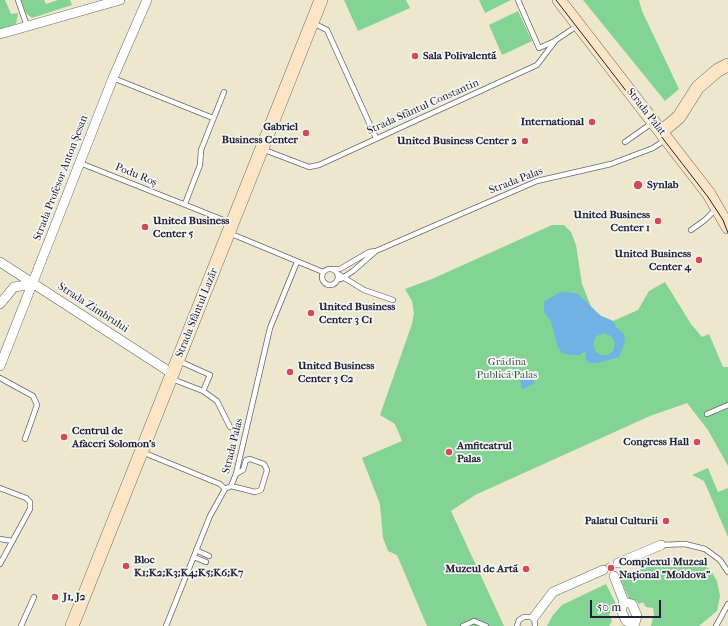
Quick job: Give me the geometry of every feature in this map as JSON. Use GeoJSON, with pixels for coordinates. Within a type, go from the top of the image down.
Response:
{"type":"FeatureCollection","features":[{"type":"Feature","properties":{"kind":"main road","name":"Strada Sfântul Lazăr"},"geometry":{"type":"LineString","coordinates":[[72,626],[179,361],[321,0]]}},
{"type":"Feature","properties":{"kind":"main road","name":"Strada Palat"},"geometry":{"type":"LineString","coordinates":[[559,0],[718,207],[728,227]]}},
{"type":"Feature","properties":{"kind":"main road"},"geometry":{"type":"LineString","coordinates":[[660,131],[679,117],[698,87],[718,70],[728,64]]}},
{"type":"Feature","properties":{"kind":"street"},"geometry":{"type":"LineString","coordinates":[[0,34],[120,0]]}},
{"type":"Feature","properties":{"kind":"street","name":"Strada Profesor Anton Șesan"},"geometry":{"type":"LineString","coordinates":[[0,366],[114,78],[147,0]]}},
{"type":"Feature","properties":{"kind":"street","name":"Strada Zimbrului"},"geometry":{"type":"LineString","coordinates":[[0,262],[172,376]]}},
{"type":"Feature","properties":{"kind":"street"},"geometry":{"type":"LineString","coordinates":[[0,304],[14,287],[33,284]]}},
{"type":"Feature","properties":{"kind":"street"},"geometry":{"type":"LineString","coordinates":[[618,563],[661,545]]}},
{"type":"Feature","properties":{"kind":"street"},"geometry":{"type":"LineString","coordinates":[[534,621],[553,592],[603,570]]}},
{"type":"Feature","properties":{"kind":"street"},"geometry":{"type":"LineString","coordinates":[[614,576],[624,602],[632,604],[637,616],[634,625]]}},
{"type":"Feature","properties":{"kind":"lane"},"geometry":{"type":"LineString","coordinates":[[18,0],[27,26]]}},
{"type":"Feature","properties":{"kind":"lane"},"geometry":{"type":"LineString","coordinates":[[518,0],[539,48],[556,40]]}},
{"type":"Feature","properties":{"kind":"lane"},"geometry":{"type":"LineString","coordinates":[[312,23],[327,30],[376,138]]}},
{"type":"Feature","properties":{"kind":"lane","name":"Strada Sfântul Constantin"},"geometry":{"type":"LineString","coordinates":[[262,149],[309,167],[319,165],[537,65],[556,40],[578,25]]}},
{"type":"Feature","properties":{"kind":"lane"},"geometry":{"type":"LineString","coordinates":[[114,78],[213,118]]}},
{"type":"Feature","properties":{"kind":"lane"},"geometry":{"type":"LineString","coordinates":[[185,204],[200,165],[201,150],[224,92]]}},
{"type":"Feature","properties":{"kind":"lane"},"geometry":{"type":"LineString","coordinates":[[625,142],[660,131]]}},
{"type":"Feature","properties":{"kind":"lane","name":"Strada Palas"},"geometry":{"type":"LineString","coordinates":[[322,275],[327,269],[340,269],[369,252],[376,251],[537,181],[611,164],[653,148],[660,131]]}},
{"type":"Feature","properties":{"kind":"lane","name":"Podu Roș"},"geometry":{"type":"LineString","coordinates":[[80,163],[185,204],[231,229]]}},
{"type":"Feature","properties":{"kind":"lane"},"geometry":{"type":"LineString","coordinates":[[691,230],[705,220],[718,207]]}},
{"type":"Feature","properties":{"kind":"lane"},"geometry":{"type":"LineString","coordinates":[[231,229],[311,268],[322,275],[323,283],[334,285],[338,281],[338,274]]}},
{"type":"Feature","properties":{"kind":"lane","name":"Strada Palas"},"geometry":{"type":"LineString","coordinates":[[338,281],[358,267],[376,251]]}},
{"type":"Feature","properties":{"kind":"lane","name":"Strada Palas"},"geometry":{"type":"LineString","coordinates":[[166,626],[210,516],[225,489],[232,486],[270,328],[297,262]]}},
{"type":"Feature","properties":{"kind":"lane"},"geometry":{"type":"LineString","coordinates":[[333,269],[338,274],[364,290],[393,300]]}},
{"type":"Feature","properties":{"kind":"lane"},"geometry":{"type":"LineString","coordinates":[[179,361],[210,375],[203,391]]}},
{"type":"Feature","properties":{"kind":"lane"},"geometry":{"type":"LineString","coordinates":[[172,376],[203,391],[217,401],[230,427]]}},
{"type":"Feature","properties":{"kind":"lane"},"geometry":{"type":"LineString","coordinates":[[0,378],[33,396],[37,405],[24,439]]}},
{"type":"Feature","properties":{"kind":"lane"},"geometry":{"type":"LineString","coordinates":[[707,414],[728,405]]}},
{"type":"Feature","properties":{"kind":"lane"},"geometry":{"type":"LineString","coordinates":[[142,452],[220,484],[225,489]]}},
{"type":"Feature","properties":{"kind":"lane"},"geometry":{"type":"LineString","coordinates":[[232,486],[255,492],[261,490],[267,470],[264,464],[250,459],[246,460],[243,470],[236,474]]}},
{"type":"Feature","properties":{"kind":"lane"},"geometry":{"type":"LineString","coordinates":[[0,488],[26,498],[30,502],[30,509],[0,564]]}},
{"type":"Feature","properties":{"kind":"lane"},"geometry":{"type":"LineString","coordinates":[[0,539],[12,541]]}},
{"type":"Feature","properties":{"kind":"lane"},"geometry":{"type":"LineString","coordinates":[[661,545],[685,544],[705,549],[720,560],[728,572]]}},
{"type":"Feature","properties":{"kind":"lane"},"geometry":{"type":"LineString","coordinates":[[196,550],[209,556]]}},
{"type":"Feature","properties":{"kind":"lane"},"geometry":{"type":"LineString","coordinates":[[194,557],[206,562]]}},
{"type":"Feature","properties":{"kind":"lane"},"geometry":{"type":"LineString","coordinates":[[21,626],[34,598]]}},
{"type":"Feature","properties":{"kind":"lane"},"geometry":{"type":"LineString","coordinates":[[716,626],[728,604]]}},
{"type":"Feature","properties":{"kind":"lane"},"geometry":{"type":"LineString","coordinates":[[517,626],[519,620],[524,617],[534,621]]}},
{"type":"Feature","properties":{"kind":"lane"},"geometry":{"type":"LineString","coordinates":[[463,626],[474,621],[486,626]]}},
{"type":"Feature","properties":{"kind":"green space"},"geometry":{"type":"Polygon","coordinates":[[[0,0],[5,0],[11,14],[18,13],[16,24],[0,29],[0,0]]]}},
{"type":"Feature","properties":{"kind":"green space"},"geometry":{"type":"Polygon","coordinates":[[[21,0],[44,0],[46,4],[58,0],[70,0],[72,5],[32,18],[26,13],[21,0]]]}},
{"type":"Feature","properties":{"kind":"green space"},"geometry":{"type":"Polygon","coordinates":[[[344,0],[406,0],[410,8],[358,31],[344,0]]]}},
{"type":"Feature","properties":{"kind":"green space"},"geometry":{"type":"Polygon","coordinates":[[[479,0],[511,0],[485,13],[479,0]]]}},
{"type":"Feature","properties":{"kind":"green space"},"geometry":{"type":"Polygon","coordinates":[[[583,0],[639,0],[642,11],[679,89],[665,101],[583,0]]]}},
{"type":"Feature","properties":{"kind":"green space"},"geometry":{"type":"Polygon","coordinates":[[[518,11],[532,41],[502,55],[489,25],[518,11]]]}},
{"type":"Feature","properties":{"kind":"green space","name":"Grădina Publică Palas"},"geometry":{"type":"Polygon","coordinates":[[[552,225],[564,225],[571,232],[576,245],[582,284],[592,309],[601,316],[613,321],[638,310],[649,291],[665,282],[691,324],[702,337],[709,334],[723,367],[728,367],[728,466],[708,430],[687,403],[650,416],[475,495],[451,511],[504,626],[427,626],[397,555],[388,551],[383,538],[380,504],[362,458],[402,441],[395,424],[380,415],[412,324],[414,313],[412,301],[405,289],[432,279],[552,225]]]}},
{"type":"Feature","properties":{"kind":"green space"},"geometry":{"type":"Polygon","coordinates":[[[708,468],[718,492],[728,488],[728,537],[704,481],[692,475],[708,468]]]}},
{"type":"Feature","properties":{"kind":"green space"},"geometry":{"type":"Polygon","coordinates":[[[679,559],[695,562],[710,569],[717,581],[720,596],[717,611],[699,626],[651,626],[654,614],[653,608],[646,607],[643,602],[639,604],[636,600],[631,603],[620,578],[663,560],[679,559]]]}},
{"type":"Feature","properties":{"kind":"green space"},"geometry":{"type":"Polygon","coordinates":[[[606,584],[617,606],[613,608],[614,611],[609,614],[612,621],[609,626],[547,626],[553,615],[562,605],[606,584]]]}},
{"type":"Feature","properties":{"kind":"water"},"geometry":{"type":"Polygon","coordinates":[[[566,292],[578,294],[601,316],[613,321],[616,327],[624,334],[625,341],[619,357],[597,363],[589,363],[586,360],[585,351],[579,355],[562,353],[558,348],[551,321],[544,312],[544,302],[558,293],[566,292]],[[603,333],[595,337],[593,346],[596,352],[601,355],[608,355],[613,351],[615,345],[613,338],[603,333]]]}},
{"type":"Feature","properties":{"kind":"water"},"geometry":{"type":"Polygon","coordinates":[[[526,375],[530,375],[535,383],[522,389],[520,379],[526,375]]]}},
{"type":"Feature","properties":{"kind":"tunnel"},"geometry":{"type":"LineString","coordinates":[[603,570],[618,563]]}},
{"type":"Feature","properties":{"kind":"tram line"},"geometry":{"type":"LineString","coordinates":[[556,0],[708,197],[723,220],[728,233]]}},
{"type":"Feature","properties":{"kind":"place","name":"Sala Polivalentă"},"geometry":{"type":"Point","coordinates":[415,56]}},
{"type":"Feature","properties":{"kind":"place","name":"International"},"geometry":{"type":"Point","coordinates":[592,122]}},
{"type":"Feature","properties":{"kind":"place","name":"Gabriel Business Center"},"geometry":{"type":"Point","coordinates":[306,133]}},
{"type":"Feature","properties":{"kind":"place","name":"United Business Center 2"},"geometry":{"type":"Point","coordinates":[525,141]}},
{"type":"Feature","properties":{"kind":"place","name":"Synlab"},"geometry":{"type":"Point","coordinates":[638,185]}},
{"type":"Feature","properties":{"kind":"place","name":"United Business Center 1"},"geometry":{"type":"Point","coordinates":[658,221]}},
{"type":"Feature","properties":{"kind":"place","name":"United Business Center 5"},"geometry":{"type":"Point","coordinates":[145,227]}},
{"type":"Feature","properties":{"kind":"place","name":"United Business Center 4"},"geometry":{"type":"Point","coordinates":[699,260]}},
{"type":"Feature","properties":{"kind":"place","name":"United Business Center 3 C1"},"geometry":{"type":"Point","coordinates":[311,313]}},
{"type":"Feature","properties":{"kind":"place","name":"United Business Center 3 C2"},"geometry":{"type":"Point","coordinates":[290,372]}},
{"type":"Feature","properties":{"kind":"place","name":"Centrul de Afaceri Solomon’s"},"geometry":{"type":"Point","coordinates":[64,437]}},
{"type":"Feature","properties":{"kind":"place","name":"Congress Hall"},"geometry":{"type":"Point","coordinates":[697,442]}},
{"type":"Feature","properties":{"kind":"place","name":"Amfiteatrul Palas"},"geometry":{"type":"Point","coordinates":[449,452]}},
{"type":"Feature","properties":{"kind":"place","name":"Palatul Culturii"},"geometry":{"type":"Point","coordinates":[666,521]}},
{"type":"Feature","properties":{"kind":"place","name":"Bloc K1;K2;K3;K4;K5;K6;K7"},"geometry":{"type":"Point","coordinates":[126,566]}},
{"type":"Feature","properties":{"kind":"place","name":"Complexul Muzeal Național \"Moldova\""},"geometry":{"type":"Point","coordinates":[611,568]}},
{"type":"Feature","properties":{"kind":"place","name":"Muzeul de Artă"},"geometry":{"type":"Point","coordinates":[526,569]}},
{"type":"Feature","properties":{"kind":"place","name":"J1, J2"},"geometry":{"type":"Point","coordinates":[55,597]}}]}
